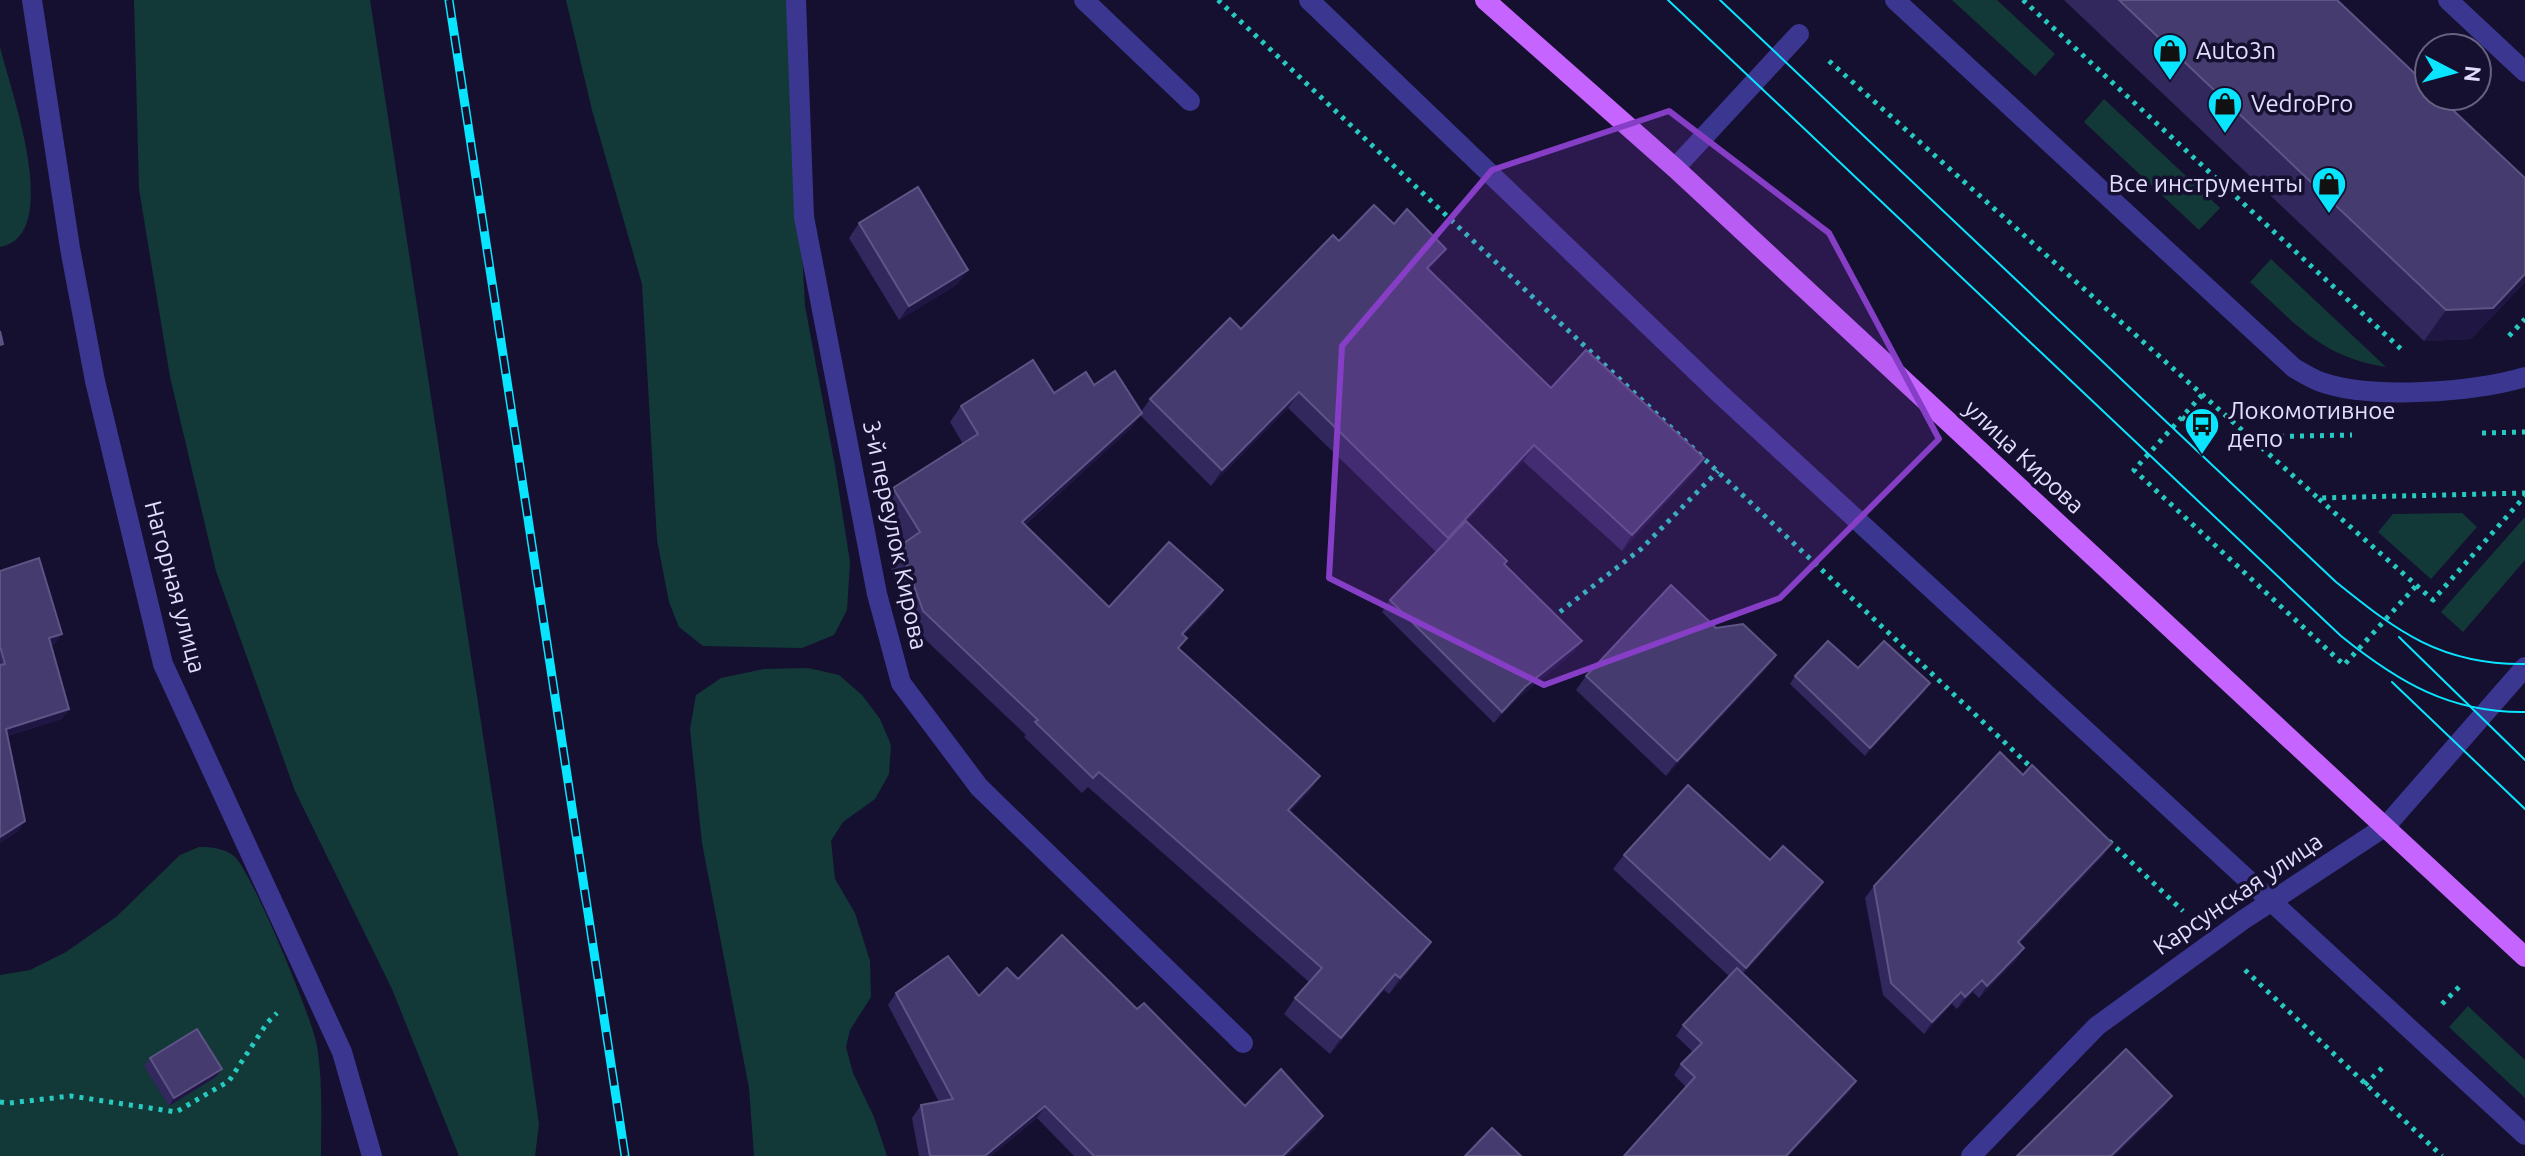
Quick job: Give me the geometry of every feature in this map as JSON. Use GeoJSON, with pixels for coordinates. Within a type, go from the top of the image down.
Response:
{"type":"FeatureCollection","features":[{"type":"Feature","properties":{"kind":"main road","name":"улица Кирова"},"geometry":{"type":"LineString","coordinates":[[1485,0],[1675,168],[2525,957]]}},
{"type":"Feature","properties":{"kind":"street","name":"Нагорная улица"},"geometry":{"type":"LineString","coordinates":[[32,0],[70,248],[95,381],[163,664],[342,1052],[372,1156]]}},
{"type":"Feature","properties":{"kind":"street","name":"3-й переулок Кирова"},"geometry":{"type":"LineString","coordinates":[[796,0],[804,217],[877,594],[901,683],[979,787],[1243,1043]]}},
{"type":"Feature","properties":{"kind":"street"},"geometry":{"type":"LineString","coordinates":[[1084,0],[1190,101]]}},
{"type":"Feature","properties":{"kind":"street"},"geometry":{"type":"LineString","coordinates":[[1309,0],[1718,392],[2525,1135]]}},
{"type":"Feature","properties":{"kind":"street"},"geometry":{"type":"LineString","coordinates":[[1895,0],[2294,368],[2321,382],[2389,394],[2500,384],[2525,377]]}},
{"type":"Feature","properties":{"kind":"street"},"geometry":{"type":"LineString","coordinates":[[2448,0],[2525,72]]}},
{"type":"Feature","properties":{"kind":"street"},"geometry":{"type":"LineString","coordinates":[[1675,168],[1799,34]]}},
{"type":"Feature","properties":{"kind":"street","name":"Карсунская улица"},"geometry":{"type":"LineString","coordinates":[[1971,1156],[2097,1026],[2214,940],[2386,826],[2525,667]]}},
{"type":"Feature","properties":{"kind":"path"},"geometry":{"type":"LineString","coordinates":[[1218,0],[2041,776]]}},
{"type":"Feature","properties":{"kind":"path"},"geometry":{"type":"LineString","coordinates":[[2023,0],[2410,357]]}},
{"type":"Feature","properties":{"kind":"path"},"geometry":{"type":"LineString","coordinates":[[1799,34],[2433,600],[2525,494]]}},
{"type":"Feature","properties":{"kind":"path"},"geometry":{"type":"LineString","coordinates":[[2502,343],[2525,319]]}},
{"type":"Feature","properties":{"kind":"path"},"geometry":{"type":"LineString","coordinates":[[2202,394],[2134,470],[2344,665],[2416,586]]}},
{"type":"Feature","properties":{"kind":"path"},"geometry":{"type":"LineString","coordinates":[[2182,417],[2198,431]]}},
{"type":"Feature","properties":{"kind":"path"},"geometry":{"type":"LineString","coordinates":[[1552,618],[1641,549],[1718,471]]}},
{"type":"Feature","properties":{"kind":"path"},"geometry":{"type":"LineString","coordinates":[[2318,498],[2525,494]]}},
{"type":"Feature","properties":{"kind":"path"},"geometry":{"type":"LineString","coordinates":[[2099,831],[2442,1156]]}},
{"type":"Feature","properties":{"kind":"path"},"geometry":{"type":"LineString","coordinates":[[0,1102],[71,1096],[176,1112],[229,1081],[267,1023],[309,980]]}},
{"type":"Feature","properties":{"kind":"highlighted area"},"geometry":{"type":"Polygon","coordinates":[[[1669,111],[1829,233],[1939,439],[1780,598],[1544,685],[1329,578],[1342,346],[1492,170],[1669,111]]]}},
{"type":"Feature","properties":{"kind":"green space"},"geometry":{"type":"Polygon","coordinates":[[[134,0],[370,0],[496,820],[539,1124],[535,1156],[459,1156],[392,989],[295,791],[216,571],[170,377],[139,189],[134,0]]]}},
{"type":"Feature","properties":{"kind":"green space"},"geometry":{"type":"Polygon","coordinates":[[[566,0],[788,0],[805,306],[850,562],[847,610],[834,635],[802,648],[703,646],[679,627],[669,602],[657,540],[642,284],[592,110],[566,0]]]}},
{"type":"Feature","properties":{"kind":"green space"},"geometry":{"type":"Polygon","coordinates":[[[1952,0],[1997,0],[2055,54],[2035,76],[1952,0]]]}},
{"type":"Feature","properties":{"kind":"green space"},"geometry":{"type":"Polygon","coordinates":[[[0,47],[21,125],[31,189],[29,217],[19,237],[0,247],[0,47]]]}},
{"type":"Feature","properties":{"kind":"green space"},"geometry":{"type":"Polygon","coordinates":[[[2104,99],[2220,208],[2199,230],[2084,122],[2104,99]]]}},
{"type":"Feature","properties":{"kind":"green space"},"geometry":{"type":"Polygon","coordinates":[[[2271,259],[2386,367],[2363,362],[2327,347],[2296,325],[2250,282],[2271,259]]]}},
{"type":"Feature","properties":{"kind":"green space"},"geometry":{"type":"Polygon","coordinates":[[[2462,513],[2477,527],[2431,579],[2378,532],[2393,514],[2462,513]]]}},
{"type":"Feature","properties":{"kind":"green space"},"geometry":{"type":"Polygon","coordinates":[[[2525,517],[2525,560],[2463,632],[2441,612],[2525,517]]]}},
{"type":"Feature","properties":{"kind":"green space"},"geometry":{"type":"Polygon","coordinates":[[[808,668],[839,675],[862,695],[880,719],[891,745],[889,774],[875,799],[843,822],[831,841],[835,879],[855,913],[870,961],[871,997],[850,1030],[846,1047],[853,1073],[874,1117],[887,1156],[754,1156],[749,1088],[702,843],[690,729],[696,695],[721,678],[764,669],[808,668]]]}},
{"type":"Feature","properties":{"kind":"green space"},"geometry":{"type":"Polygon","coordinates":[[[199,847],[226,851],[242,867],[267,915],[293,978],[317,1046],[321,1087],[321,1156],[0,1156],[0,975],[30,970],[66,952],[116,917],[180,855],[199,847]]]}},
{"type":"Feature","properties":{"kind":"green space"},"geometry":{"type":"Polygon","coordinates":[[[2468,1006],[2525,1060],[2525,1098],[2449,1027],[2468,1006]]]}},
{"type":"Feature","properties":{"kind":"building"},"geometry":{"type":"Polygon","coordinates":[[[2119,0],[2337,0],[2413,72],[2413,112],[2455,112],[2525,178],[2525,274],[2493,308],[2446,310],[2119,0]]]}},
{"type":"Feature","properties":{"kind":"building"},"geometry":{"type":"Polygon","coordinates":[[[918,187],[968,270],[909,306],[859,223],[918,187]]]}},
{"type":"Feature","properties":{"kind":"building"},"geometry":{"type":"Polygon","coordinates":[[[1374,205],[1394,224],[1407,209],[1446,249],[1427,268],[1551,388],[1586,350],[1704,458],[1632,535],[1534,445],[1448,538],[1299,392],[1222,470],[1150,399],[1230,318],[1241,329],[1333,235],[1339,241],[1374,205]]]}},
{"type":"Feature","properties":{"kind":"building"},"geometry":{"type":"Polygon","coordinates":[[[1033,360],[1054,393],[1086,372],[1094,385],[1115,371],[1142,413],[1022,522],[1109,607],[1169,542],[1223,590],[1182,634],[1187,638],[1178,648],[1320,776],[1288,810],[1431,942],[1400,978],[1395,974],[1341,1038],[1295,998],[1322,968],[1099,772],[1093,778],[1035,722],[1038,720],[923,611],[900,546],[920,532],[893,488],[978,434],[961,406],[1033,360]]]}},
{"type":"Feature","properties":{"kind":"building"},"geometry":{"type":"Polygon","coordinates":[[[1466,521],[1507,561],[1504,564],[1582,641],[1525,687],[1502,712],[1390,600],[1466,521]]]}},
{"type":"Feature","properties":{"kind":"building"},"geometry":{"type":"Polygon","coordinates":[[[39,558],[62,634],[49,638],[69,709],[6,729],[25,821],[0,837],[0,665],[5,664],[0,646],[0,571],[39,558]]]}},
{"type":"Feature","properties":{"kind":"building"},"geometry":{"type":"Polygon","coordinates":[[[1671,585],[1716,628],[1743,624],[1776,655],[1677,761],[1586,676],[1671,585]]]}},
{"type":"Feature","properties":{"kind":"building"},"geometry":{"type":"Polygon","coordinates":[[[1828,641],[1858,668],[1884,641],[1930,683],[1870,748],[1795,676],[1828,641]]]}},
{"type":"Feature","properties":{"kind":"building"},"geometry":{"type":"Polygon","coordinates":[[[2000,752],[2023,775],[2032,765],[2112,843],[2018,942],[2024,948],[1987,986],[1982,980],[1965,997],[1961,992],[1932,1022],[1891,983],[1874,886],[2000,752]]]}},
{"type":"Feature","properties":{"kind":"building"},"geometry":{"type":"Polygon","coordinates":[[[1688,785],[1770,860],[1783,846],[1823,882],[1746,968],[1624,855],[1688,785]]]}},
{"type":"Feature","properties":{"kind":"building"},"geometry":{"type":"Polygon","coordinates":[[[1062,935],[1137,1009],[1144,1003],[1245,1106],[1281,1069],[1323,1116],[1283,1156],[1094,1156],[1045,1106],[985,1156],[930,1156],[921,1105],[953,1099],[896,993],[948,956],[979,996],[1007,968],[1018,979],[1062,935]]]}},
{"type":"Feature","properties":{"kind":"building"},"geometry":{"type":"Polygon","coordinates":[[[1737,968],[1856,1081],[1786,1156],[1624,1156],[1695,1077],[1681,1064],[1702,1043],[1683,1025],[1737,968]]]}},
{"type":"Feature","properties":{"kind":"building"},"geometry":{"type":"Polygon","coordinates":[[[197,1029],[222,1069],[174,1098],[150,1058],[197,1029]]]}},
{"type":"Feature","properties":{"kind":"building"},"geometry":{"type":"Polygon","coordinates":[[[2126,1049],[2172,1096],[2111,1156],[2017,1156],[2126,1049]]]}},
{"type":"Feature","properties":{"kind":"building"},"geometry":{"type":"Polygon","coordinates":[[[1492,1128],[1521,1156],[1465,1156],[1492,1128]]]}},
{"type":"Feature","properties":{"kind":"tram line"},"geometry":{"type":"LineString","coordinates":[[1668,0],[2341,636],[2404,681],[2426,692],[2473,707],[2525,712]]}},
{"type":"Feature","properties":{"kind":"tram line"},"geometry":{"type":"LineString","coordinates":[[1720,0],[2336,582],[2401,630],[2445,652],[2495,663],[2525,664]]}},
{"type":"Feature","properties":{"kind":"tram line"},"geometry":{"type":"LineString","coordinates":[[2399,637],[2525,760]]}},
{"type":"Feature","properties":{"kind":"tram line"},"geometry":{"type":"LineString","coordinates":[[2392,682],[2525,809]]}},
{"type":"Feature","properties":{"kind":"railway"},"geometry":{"type":"LineString","coordinates":[[449,0],[625,1156]]}},
{"type":"Feature","properties":{"kind":"place","name":"Auto3n"},"geometry":{"type":"Point","coordinates":[2170,82]}},
{"type":"Feature","properties":{"kind":"place","name":"VedroPro"},"geometry":{"type":"Point","coordinates":[2225,135]}},
{"type":"Feature","properties":{"kind":"place","name":"Все инструменты"},"geometry":{"type":"Point","coordinates":[2329,215]}},
{"type":"Feature","properties":{"kind":"place","name":"Локомотивное депо"},"geometry":{"type":"Point","coordinates":[2202,456]}}]}
